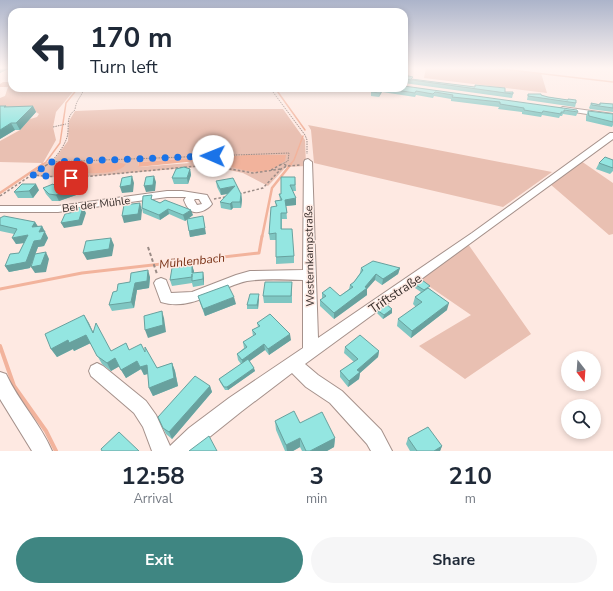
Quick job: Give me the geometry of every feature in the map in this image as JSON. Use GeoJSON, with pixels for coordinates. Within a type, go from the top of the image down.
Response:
{"type":"FeatureCollection","features":[{"type":"Feature","properties":{"kind":"street"},"geometry":{"type":"LineString","coordinates":[[552,107],[613,116]]}},
{"type":"Feature","properties":{"kind":"street","name":"Triftstraße"},"geometry":{"type":"LineString","coordinates":[[177,451],[200,431],[311,350],[441,261],[613,135]]}},
{"type":"Feature","properties":{"kind":"street","name":"Westernkampstraße"},"geometry":{"type":"LineString","coordinates":[[308,162],[311,350]]}},
{"type":"Feature","properties":{"kind":"street","name":"Bei der Mühle"},"geometry":{"type":"LineString","coordinates":[[0,209],[58,209],[167,194],[182,194],[203,197],[206,201]]}},
{"type":"Feature","properties":{"kind":"street"},"geometry":{"type":"LineString","coordinates":[[161,284],[166,298],[193,296],[250,276],[310,275]]}},
{"type":"Feature","properties":{"kind":"street"},"geometry":{"type":"LineString","coordinates":[[294,363],[312,381],[336,397],[374,437],[382,451]]}},
{"type":"Feature","properties":{"kind":"street"},"geometry":{"type":"LineString","coordinates":[[97,371],[140,407],[150,421],[162,451]]}},
{"type":"Feature","properties":{"kind":"street"},"geometry":{"type":"LineString","coordinates":[[0,380],[4,391],[36,438],[42,451]]}},
{"type":"Feature","properties":{"kind":"path"},"geometry":{"type":"LineString","coordinates":[[0,196],[51,162],[66,139],[67,124],[71,114],[75,110],[76,101],[83,92]]}},
{"type":"Feature","properties":{"kind":"path"},"geometry":{"type":"LineString","coordinates":[[273,92],[305,135],[307,140],[308,162]]}},
{"type":"Feature","properties":{"kind":"path"},"geometry":{"type":"LineString","coordinates":[[52,127],[67,124]]}},
{"type":"Feature","properties":{"kind":"path"},"geometry":{"type":"LineString","coordinates":[[51,162],[289,153],[288,161],[271,170]]}},
{"type":"Feature","properties":{"kind":"path"},"geometry":{"type":"LineString","coordinates":[[32,175],[71,178],[208,165],[253,173],[281,169]]}},
{"type":"Feature","properties":{"kind":"path"},"geometry":{"type":"LineString","coordinates":[[234,195],[263,188],[281,169],[287,166],[292,166]]}},
{"type":"Feature","properties":{"kind":"path"},"geometry":{"type":"LineString","coordinates":[[206,201],[227,196]]}},
{"type":"Feature","properties":{"kind":"path"},"geometry":{"type":"LineString","coordinates":[[148,247],[152,261],[156,268]]}},
{"type":"Feature","properties":{"kind":"shaded area"},"geometry":{"type":"Polygon","coordinates":[[[7,89],[8,92],[73,92],[56,112],[53,127],[56,140],[43,163],[53,161],[68,141],[69,121],[75,111],[124,109],[283,109],[305,140],[306,166],[286,167],[268,186],[243,173],[209,166],[71,178],[29,176],[42,163],[0,162],[0,141],[20,130],[27,120],[37,117],[39,114],[36,112],[0,109],[0,98],[5,96],[7,89]],[[244,155],[219,157],[217,162],[248,171],[244,155]],[[178,159],[139,162],[138,167],[190,163],[178,159]]]}},
{"type":"Feature","properties":{"kind":"shaded area"},"geometry":{"type":"Polygon","coordinates":[[[515,89],[546,89],[547,93],[515,89]]]}},
{"type":"Feature","properties":{"kind":"shaded area"},"geometry":{"type":"Polygon","coordinates":[[[308,125],[552,172],[503,207],[314,163],[311,130],[308,125]]]}},
{"type":"Feature","properties":{"kind":"shaded area"},"geometry":{"type":"Polygon","coordinates":[[[244,155],[286,155],[285,161],[276,167],[258,172],[237,169],[217,162],[219,157],[244,155]]]}},
{"type":"Feature","properties":{"kind":"shaded area"},"geometry":{"type":"Polygon","coordinates":[[[178,159],[206,160],[138,167],[139,162],[178,159]]]}},
{"type":"Feature","properties":{"kind":"shaded area"},"geometry":{"type":"Polygon","coordinates":[[[581,161],[613,183],[613,234],[609,235],[550,184],[581,161]]]}},
{"type":"Feature","properties":{"kind":"shaded area"},"geometry":{"type":"Polygon","coordinates":[[[115,162],[126,164],[114,171],[105,173],[59,171],[62,166],[115,162]]]}},
{"type":"Feature","properties":{"kind":"shaded area"},"geometry":{"type":"Polygon","coordinates":[[[468,244],[531,334],[465,379],[419,346],[471,315],[420,280],[468,244]]]}},
{"type":"Feature","properties":{"kind":"building"},"geometry":{"type":"Polygon","coordinates":[[[408,89],[426,89],[577,110],[578,112],[564,110],[561,114],[543,111],[542,113],[500,104],[500,102],[452,97],[453,95],[435,92],[433,94],[416,91],[415,93],[408,92],[408,89]]]}},
{"type":"Feature","properties":{"kind":"building"},"geometry":{"type":"Polygon","coordinates":[[[477,89],[505,89],[505,92],[513,92],[513,94],[477,89]]]}},
{"type":"Feature","properties":{"kind":"building"},"geometry":{"type":"Polygon","coordinates":[[[528,94],[541,94],[548,97],[576,100],[576,103],[528,96],[528,94]]]}},
{"type":"Feature","properties":{"kind":"building"},"geometry":{"type":"Polygon","coordinates":[[[591,103],[600,105],[600,103],[613,104],[613,108],[592,105],[591,103]]]}},
{"type":"Feature","properties":{"kind":"building"},"geometry":{"type":"Polygon","coordinates":[[[0,106],[33,106],[16,123],[11,123],[0,130],[0,106]]]}},
{"type":"Feature","properties":{"kind":"building"},"geometry":{"type":"Polygon","coordinates":[[[588,111],[613,114],[613,122],[589,116],[588,111]]]}},
{"type":"Feature","properties":{"kind":"building"},"geometry":{"type":"Polygon","coordinates":[[[605,157],[613,160],[613,168],[599,163],[605,157]]]}},
{"type":"Feature","properties":{"kind":"building"},"geometry":{"type":"Polygon","coordinates":[[[184,167],[190,169],[187,178],[172,178],[176,169],[184,167]]]}},
{"type":"Feature","properties":{"kind":"building"},"geometry":{"type":"Polygon","coordinates":[[[132,176],[131,185],[120,187],[122,178],[132,176]]]}},
{"type":"Feature","properties":{"kind":"building"},"geometry":{"type":"Polygon","coordinates":[[[154,176],[153,185],[144,186],[146,177],[154,176]]]}},
{"type":"Feature","properties":{"kind":"building"},"geometry":{"type":"Polygon","coordinates":[[[281,177],[295,177],[295,185],[290,185],[296,198],[285,200],[287,213],[281,213],[281,229],[292,229],[294,256],[276,257],[276,233],[269,234],[271,207],[277,206],[275,201],[282,200],[279,194],[281,194],[281,177]]]}},
{"type":"Feature","properties":{"kind":"building"},"geometry":{"type":"Polygon","coordinates":[[[233,178],[241,194],[240,202],[232,202],[230,204],[220,202],[235,186],[220,189],[216,181],[233,178]]]}},
{"type":"Feature","properties":{"kind":"building"},"geometry":{"type":"Polygon","coordinates":[[[22,184],[36,184],[29,191],[14,192],[22,184]]]}},
{"type":"Feature","properties":{"kind":"building"},"geometry":{"type":"Polygon","coordinates":[[[53,184],[55,186],[79,186],[56,195],[49,194],[43,188],[53,184]]]}},
{"type":"Feature","properties":{"kind":"building"},"geometry":{"type":"Polygon","coordinates":[[[152,195],[151,199],[160,203],[165,200],[191,210],[183,215],[168,209],[159,215],[142,208],[143,196],[152,195]]]}},
{"type":"Feature","properties":{"kind":"building"},"geometry":{"type":"Polygon","coordinates":[[[140,203],[138,214],[122,216],[124,205],[140,203]]]}},
{"type":"Feature","properties":{"kind":"building"},"geometry":{"type":"Polygon","coordinates":[[[83,207],[79,220],[61,223],[65,214],[74,212],[75,208],[83,207]]]}},
{"type":"Feature","properties":{"kind":"building"},"geometry":{"type":"Polygon","coordinates":[[[4,216],[35,222],[32,227],[42,226],[39,232],[45,231],[41,240],[34,241],[26,262],[5,266],[10,254],[19,253],[28,235],[12,238],[17,229],[0,225],[0,218],[4,216]]]}},
{"type":"Feature","properties":{"kind":"building"},"geometry":{"type":"Polygon","coordinates":[[[203,216],[205,228],[189,231],[187,219],[203,216]]]}},
{"type":"Feature","properties":{"kind":"building"},"geometry":{"type":"Polygon","coordinates":[[[111,238],[109,249],[83,253],[86,241],[111,238]]]}},
{"type":"Feature","properties":{"kind":"building"},"geometry":{"type":"Polygon","coordinates":[[[46,252],[41,265],[31,267],[35,254],[46,252]]]}},
{"type":"Feature","properties":{"kind":"building"},"geometry":{"type":"Polygon","coordinates":[[[373,261],[400,268],[383,279],[376,274],[365,287],[367,288],[334,313],[320,300],[326,296],[322,293],[330,287],[340,296],[353,287],[350,285],[363,270],[361,268],[373,261]]]}},
{"type":"Feature","properties":{"kind":"building"},"geometry":{"type":"Polygon","coordinates":[[[192,265],[192,273],[203,272],[203,279],[192,281],[192,277],[170,280],[172,268],[192,265]]]}},
{"type":"Feature","properties":{"kind":"building"},"geometry":{"type":"Polygon","coordinates":[[[148,270],[147,281],[135,283],[131,302],[109,305],[113,292],[117,291],[118,284],[130,282],[131,273],[148,270]]]}},
{"type":"Feature","properties":{"kind":"building"},"geometry":{"type":"Polygon","coordinates":[[[422,280],[430,286],[424,290],[416,285],[422,280]]]}},
{"type":"Feature","properties":{"kind":"building"},"geometry":{"type":"Polygon","coordinates":[[[265,282],[292,282],[291,296],[263,296],[265,282]]]}},
{"type":"Feature","properties":{"kind":"building"},"geometry":{"type":"Polygon","coordinates":[[[228,285],[234,297],[203,309],[198,296],[228,285]]]}},
{"type":"Feature","properties":{"kind":"building"},"geometry":{"type":"Polygon","coordinates":[[[428,288],[449,303],[412,331],[398,319],[422,302],[415,297],[428,288]]]}},
{"type":"Feature","properties":{"kind":"building"},"geometry":{"type":"Polygon","coordinates":[[[250,294],[259,294],[257,305],[247,305],[250,294]]]}},
{"type":"Feature","properties":{"kind":"building"},"geometry":{"type":"Polygon","coordinates":[[[386,304],[392,309],[384,315],[377,310],[386,304]]]}},
{"type":"Feature","properties":{"kind":"building"},"geometry":{"type":"Polygon","coordinates":[[[162,311],[163,325],[145,330],[144,316],[162,311]]]}},
{"type":"Feature","properties":{"kind":"building"},"geometry":{"type":"Polygon","coordinates":[[[270,314],[290,334],[268,349],[264,344],[242,360],[237,354],[247,347],[243,342],[256,334],[252,330],[260,326],[257,323],[270,314]]]}},
{"type":"Feature","properties":{"kind":"building"},"geometry":{"type":"Polygon","coordinates":[[[84,315],[93,333],[96,323],[111,351],[126,343],[129,350],[141,344],[145,352],[145,347],[157,368],[172,363],[174,378],[149,388],[147,365],[140,367],[137,361],[121,370],[115,358],[107,363],[97,356],[86,335],[69,343],[68,340],[51,349],[45,334],[84,315]]]}},
{"type":"Feature","properties":{"kind":"building"},"geometry":{"type":"Polygon","coordinates":[[[360,335],[379,351],[357,370],[360,372],[349,381],[340,371],[358,359],[345,347],[360,335]]]}},
{"type":"Feature","properties":{"kind":"building"},"geometry":{"type":"Polygon","coordinates":[[[248,359],[254,368],[227,387],[224,387],[219,379],[248,359]]]}},
{"type":"Feature","properties":{"kind":"building"},"geometry":{"type":"Polygon","coordinates":[[[195,376],[210,386],[169,432],[163,428],[158,417],[195,376]]]}},
{"type":"Feature","properties":{"kind":"building"},"geometry":{"type":"Polygon","coordinates":[[[294,411],[300,423],[322,412],[335,438],[310,451],[306,451],[300,438],[286,445],[275,421],[294,411]]]}},
{"type":"Feature","properties":{"kind":"building"},"geometry":{"type":"Polygon","coordinates":[[[428,427],[442,446],[434,451],[417,451],[408,438],[428,427]]]}},
{"type":"Feature","properties":{"kind":"building"},"geometry":{"type":"Polygon","coordinates":[[[119,432],[139,451],[102,451],[101,449],[119,432]]]}},
{"type":"Feature","properties":{"kind":"building"},"geometry":{"type":"Polygon","coordinates":[[[209,436],[217,451],[189,451],[209,436]]]}},
{"type":"Feature","properties":{"kind":"waterway"},"geometry":{"type":"LineString","coordinates":[[42,165],[60,143],[66,103],[75,92]]}},
{"type":"Feature","properties":{"kind":"waterway","name":"Mühlenbach"},"geometry":{"type":"LineString","coordinates":[[278,92],[305,130]]}},
{"type":"Feature","properties":{"kind":"waterway","name":"Mühlenbach"},"geometry":{"type":"LineString","coordinates":[[290,165],[294,160],[303,136]]}},
{"type":"Feature","properties":{"kind":"waterway"},"geometry":{"type":"LineString","coordinates":[[0,193],[43,164]]}},
{"type":"Feature","properties":{"kind":"waterway","name":"Mühlenbach"},"geometry":{"type":"LineString","coordinates":[[262,237],[272,188],[291,164]]}},
{"type":"Feature","properties":{"kind":"waterway","name":"Mühlenbach"},"geometry":{"type":"LineString","coordinates":[[0,289],[82,273],[259,253],[262,236]]}},
{"type":"Feature","properties":{"kind":"waterway"},"geometry":{"type":"LineString","coordinates":[[0,346],[14,386],[46,431],[56,451]]}},
{"type":"Feature","properties":{"kind":"route"},"geometry":{"type":"LineString","coordinates":[[71,178],[32,175],[51,162],[213,156]]}}]}
